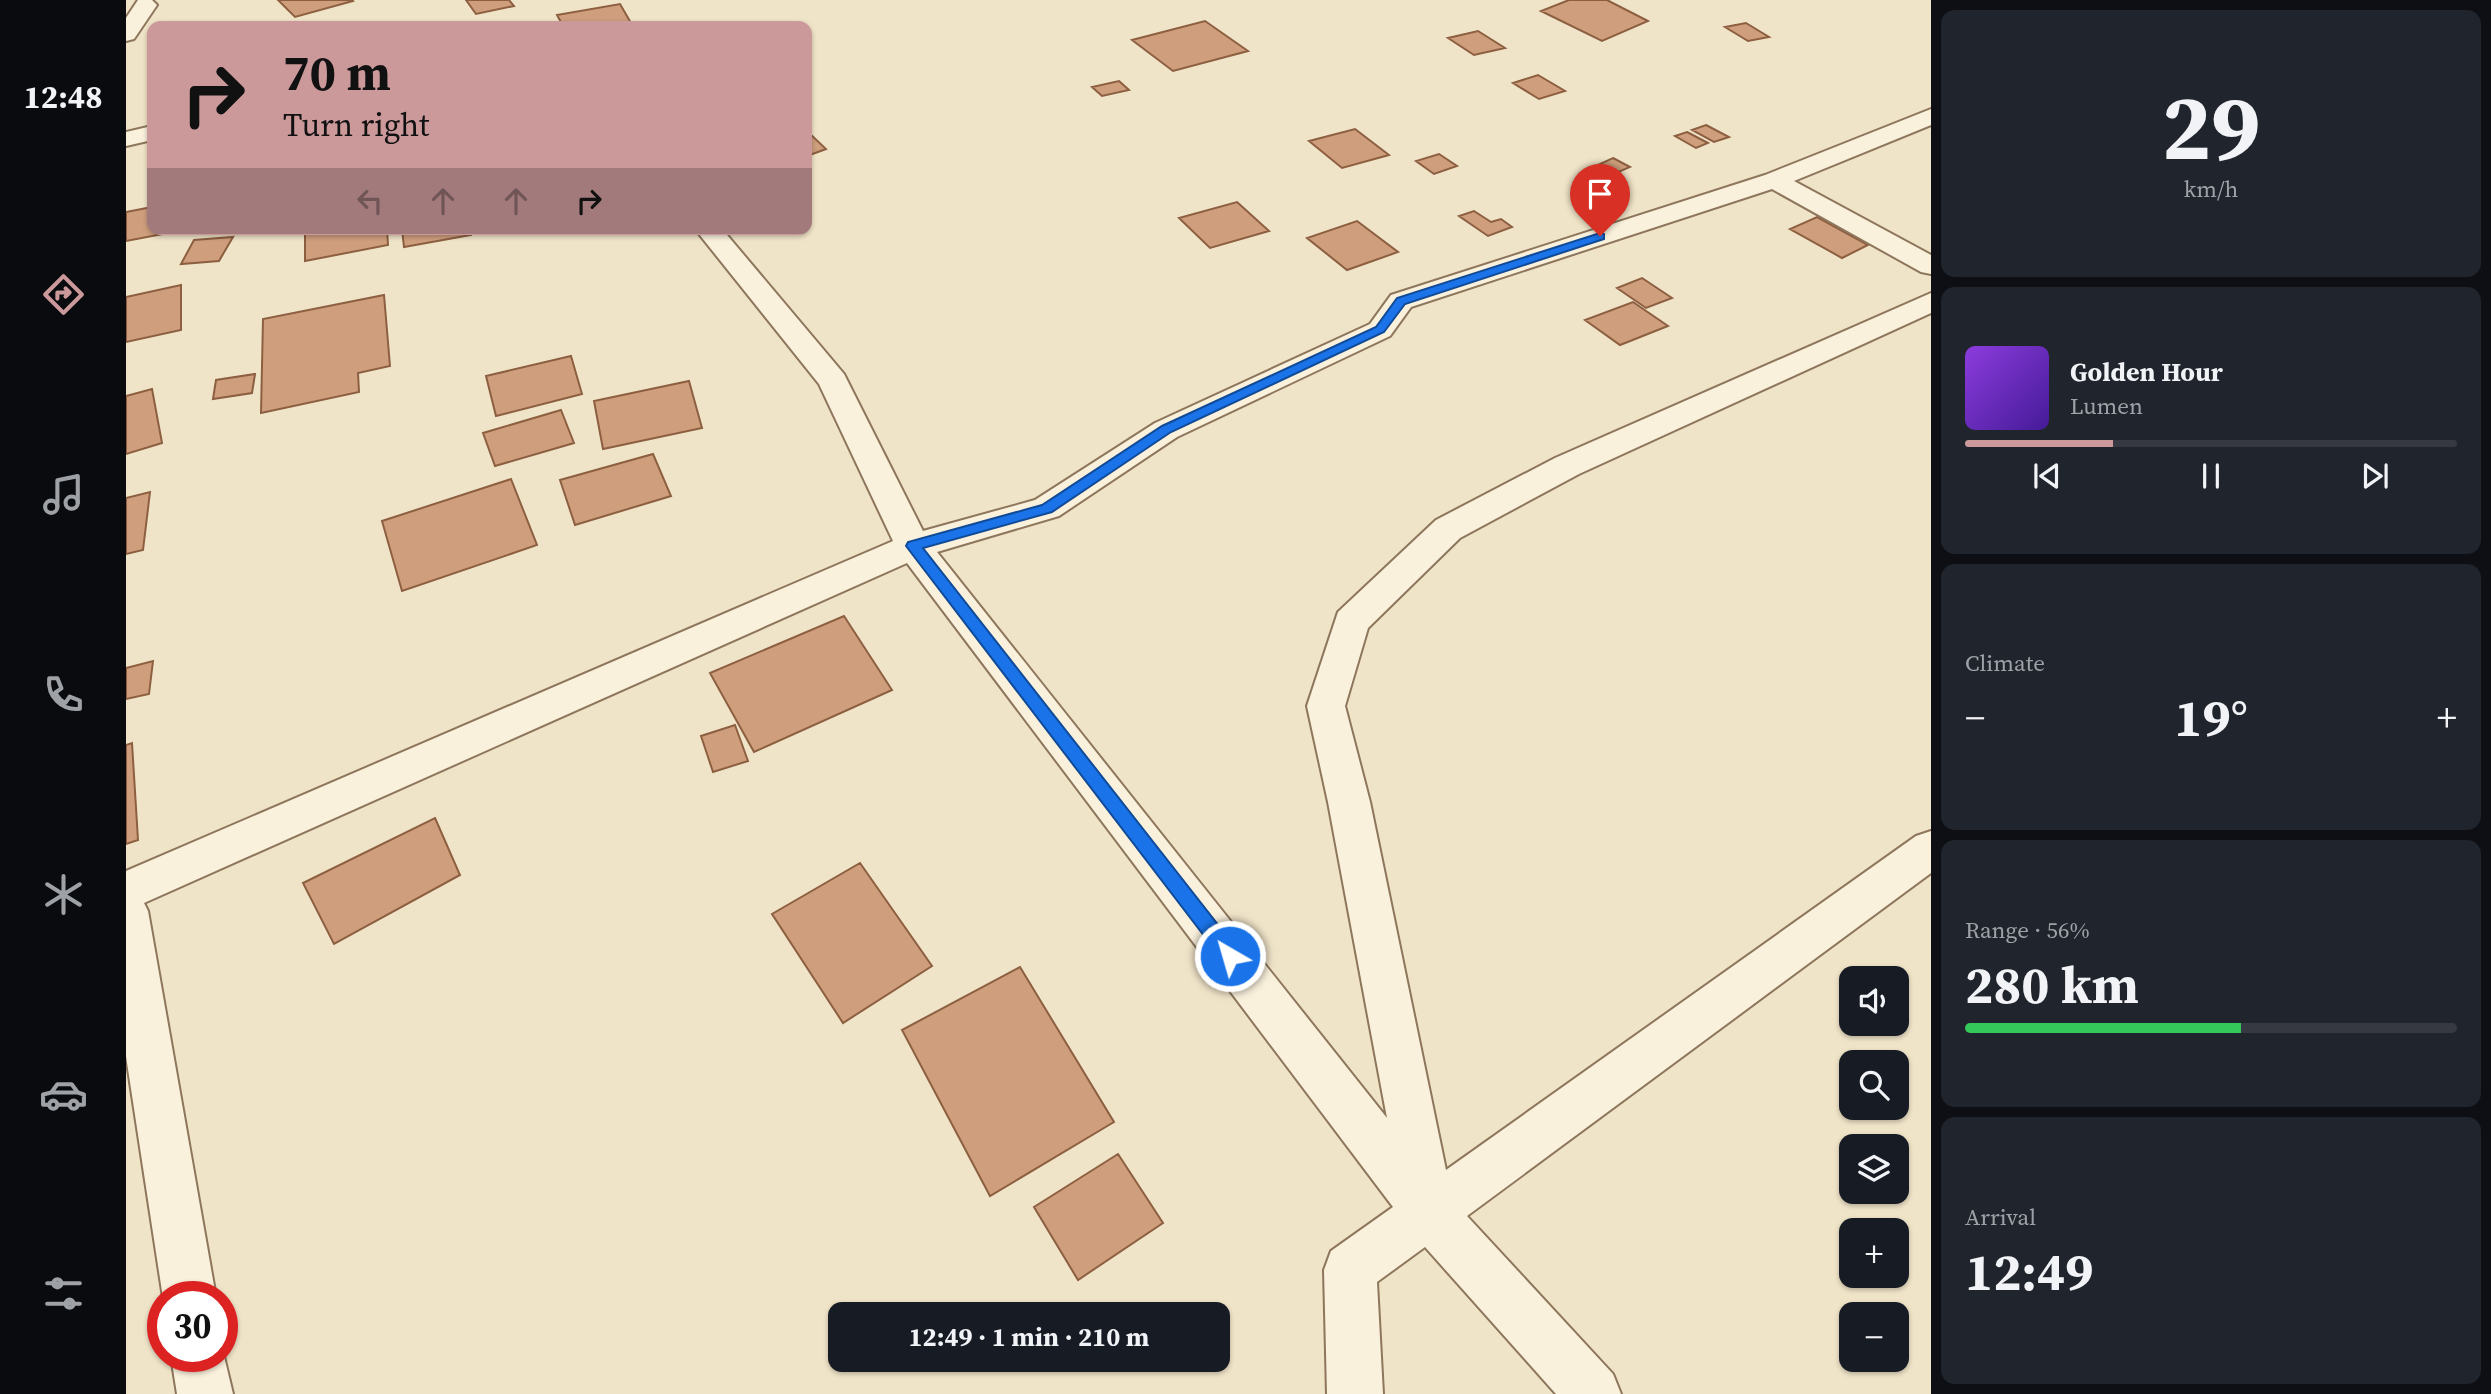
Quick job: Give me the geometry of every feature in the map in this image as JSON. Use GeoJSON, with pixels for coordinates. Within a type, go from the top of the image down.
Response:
{"type":"FeatureCollection","features":[{"type":"Feature","properties":{"kind":"street"},"geometry":{"type":"LineString","coordinates":[[126,34],[146,5]]}},
{"type":"Feature","properties":{"kind":"street"},"geometry":{"type":"LineString","coordinates":[[126,891],[914,546],[1047,508],[1166,429],[1380,330],[1401,301],[1774,180],[1931,116]]}},
{"type":"Feature","properties":{"kind":"street"},"geometry":{"type":"LineString","coordinates":[[126,139],[147,134]]}},
{"type":"Feature","properties":{"kind":"street"},"geometry":{"type":"LineString","coordinates":[[1774,180],[1931,266]]}},
{"type":"Feature","properties":{"kind":"street"},"geometry":{"type":"LineString","coordinates":[[713,235],[833,381],[914,546],[1430,1214],[1593,1394]]}},
{"type":"Feature","properties":{"kind":"street"},"geometry":{"type":"LineString","coordinates":[[1430,1214],[1349,802],[1326,706],[1351,622],[1448,529],[1567,466],[1931,302]]}},
{"type":"Feature","properties":{"kind":"street"},"geometry":{"type":"LineString","coordinates":[[1355,1394],[1350,1270],[1931,849]]}},
{"type":"Feature","properties":{"kind":"street"},"geometry":{"type":"LineString","coordinates":[[126,911],[186,1281]]}},
{"type":"Feature","properties":{"kind":"street"},"geometry":{"type":"LineString","coordinates":[[201,1372],[205,1394]]}},
{"type":"Feature","properties":{"kind":"building"},"geometry":{"type":"Polygon","coordinates":[[[278,0],[352,0],[353,1],[295,17],[278,0]]]}},
{"type":"Feature","properties":{"kind":"building"},"geometry":{"type":"Polygon","coordinates":[[[466,0],[509,0],[514,6],[476,14],[466,0]]]}},
{"type":"Feature","properties":{"kind":"building"},"geometry":{"type":"Polygon","coordinates":[[[1569,0],[1607,0],[1648,21],[1602,41],[1541,11],[1569,0]]]}},
{"type":"Feature","properties":{"kind":"building"},"geometry":{"type":"Polygon","coordinates":[[[620,4],[630,21],[560,21],[557,15],[620,4]]]}},
{"type":"Feature","properties":{"kind":"building"},"geometry":{"type":"Polygon","coordinates":[[[1205,21],[1248,51],[1173,71],[1132,40],[1205,21]]]}},
{"type":"Feature","properties":{"kind":"building"},"geometry":{"type":"Polygon","coordinates":[[[1746,23],[1769,37],[1748,41],[1725,27],[1746,23]]]}},
{"type":"Feature","properties":{"kind":"building"},"geometry":{"type":"Polygon","coordinates":[[[1478,31],[1505,48],[1474,55],[1448,38],[1478,31]]]}},
{"type":"Feature","properties":{"kind":"building"},"geometry":{"type":"Polygon","coordinates":[[[1538,75],[1565,91],[1539,99],[1513,83],[1538,75]]]}},
{"type":"Feature","properties":{"kind":"building"},"geometry":{"type":"Polygon","coordinates":[[[1119,81],[1129,90],[1102,96],[1092,87],[1119,81]]]}},
{"type":"Feature","properties":{"kind":"building"},"geometry":{"type":"Polygon","coordinates":[[[1706,125],[1729,137],[1714,142],[1692,130],[1706,125]]]}},
{"type":"Feature","properties":{"kind":"building"},"geometry":{"type":"Polygon","coordinates":[[[1355,129],[1389,155],[1342,168],[1309,141],[1355,129]]]}},
{"type":"Feature","properties":{"kind":"building"},"geometry":{"type":"Polygon","coordinates":[[[1687,132],[1708,143],[1696,148],[1675,136],[1687,132]]]}},
{"type":"Feature","properties":{"kind":"building"},"geometry":{"type":"Polygon","coordinates":[[[812,136],[826,149],[812,154],[812,136]]]}},
{"type":"Feature","properties":{"kind":"building"},"geometry":{"type":"Polygon","coordinates":[[[1439,154],[1457,166],[1434,174],[1416,161],[1439,154]]]}},
{"type":"Feature","properties":{"kind":"building"},"geometry":{"type":"Polygon","coordinates":[[[1613,158],[1630,167],[1607,177],[1591,168],[1613,158]]]}},
{"type":"Feature","properties":{"kind":"building"},"geometry":{"type":"Polygon","coordinates":[[[1237,202],[1269,231],[1210,248],[1179,218],[1237,202]]]}},
{"type":"Feature","properties":{"kind":"building"},"geometry":{"type":"Polygon","coordinates":[[[147,208],[147,235],[158,235],[126,241],[126,212],[147,208]]]}},
{"type":"Feature","properties":{"kind":"building"},"geometry":{"type":"Polygon","coordinates":[[[1474,211],[1491,222],[1501,219],[1512,227],[1488,236],[1459,216],[1474,211]]]}},
{"type":"Feature","properties":{"kind":"building"},"geometry":{"type":"Polygon","coordinates":[[[1817,217],[1868,245],[1842,258],[1790,229],[1817,217]]]}},
{"type":"Feature","properties":{"kind":"building"},"geometry":{"type":"Polygon","coordinates":[[[1357,221],[1398,252],[1347,270],[1307,238],[1357,221]]]}},
{"type":"Feature","properties":{"kind":"building"},"geometry":{"type":"Polygon","coordinates":[[[305,235],[387,235],[388,245],[305,261],[305,235]]]}},
{"type":"Feature","properties":{"kind":"building"},"geometry":{"type":"Polygon","coordinates":[[[403,235],[471,235],[404,247],[403,235]]]}},
{"type":"Feature","properties":{"kind":"building"},"geometry":{"type":"Polygon","coordinates":[[[233,237],[219,261],[181,264],[194,240],[233,237]]]}},
{"type":"Feature","properties":{"kind":"building"},"geometry":{"type":"Polygon","coordinates":[[[1642,278],[1672,298],[1646,308],[1617,288],[1642,278]]]}},
{"type":"Feature","properties":{"kind":"building"},"geometry":{"type":"Polygon","coordinates":[[[181,285],[181,330],[126,342],[126,297],[181,285]]]}},
{"type":"Feature","properties":{"kind":"building"},"geometry":{"type":"Polygon","coordinates":[[[384,295],[390,366],[358,373],[359,392],[261,413],[263,319],[384,295]]]}},
{"type":"Feature","properties":{"kind":"building"},"geometry":{"type":"Polygon","coordinates":[[[1633,302],[1668,326],[1620,345],[1585,320],[1633,302]]]}},
{"type":"Feature","properties":{"kind":"building"},"geometry":{"type":"Polygon","coordinates":[[[571,356],[582,394],[496,416],[486,376],[571,356]]]}},
{"type":"Feature","properties":{"kind":"building"},"geometry":{"type":"Polygon","coordinates":[[[255,374],[252,393],[213,399],[216,380],[255,374]]]}},
{"type":"Feature","properties":{"kind":"building"},"geometry":{"type":"Polygon","coordinates":[[[689,381],[702,428],[603,449],[594,401],[689,381]]]}},
{"type":"Feature","properties":{"kind":"building"},"geometry":{"type":"Polygon","coordinates":[[[152,389],[162,443],[126,454],[126,396],[152,389]]]}},
{"type":"Feature","properties":{"kind":"building"},"geometry":{"type":"Polygon","coordinates":[[[561,410],[574,443],[495,466],[483,433],[561,410]]]}},
{"type":"Feature","properties":{"kind":"building"},"geometry":{"type":"Polygon","coordinates":[[[653,454],[671,496],[575,525],[560,480],[653,454]]]}},
{"type":"Feature","properties":{"kind":"building"},"geometry":{"type":"Polygon","coordinates":[[[511,479],[537,545],[402,591],[382,521],[511,479]]]}},
{"type":"Feature","properties":{"kind":"building"},"geometry":{"type":"Polygon","coordinates":[[[150,492],[143,550],[126,554],[126,498],[150,492]]]}},
{"type":"Feature","properties":{"kind":"building"},"geometry":{"type":"Polygon","coordinates":[[[844,616],[892,690],[754,752],[710,673],[844,616]]]}},
{"type":"Feature","properties":{"kind":"building"},"geometry":{"type":"Polygon","coordinates":[[[153,661],[149,694],[126,699],[126,668],[153,661]]]}},
{"type":"Feature","properties":{"kind":"building"},"geometry":{"type":"Polygon","coordinates":[[[735,725],[748,761],[713,772],[701,736],[735,725]]]}},
{"type":"Feature","properties":{"kind":"building"},"geometry":{"type":"Polygon","coordinates":[[[132,743],[138,840],[126,844],[126,745],[132,743]]]}},
{"type":"Feature","properties":{"kind":"building"},"geometry":{"type":"Polygon","coordinates":[[[435,818],[460,875],[334,944],[303,883],[435,818]]]}},
{"type":"Feature","properties":{"kind":"building"},"geometry":{"type":"Polygon","coordinates":[[[860,863],[932,966],[843,1023],[772,914],[860,863]]]}},
{"type":"Feature","properties":{"kind":"building"},"geometry":{"type":"Polygon","coordinates":[[[1020,967],[1114,1122],[990,1196],[902,1030],[1020,967]]]}},
{"type":"Feature","properties":{"kind":"building"},"geometry":{"type":"Polygon","coordinates":[[[1118,1154],[1163,1223],[1078,1280],[1034,1207],[1118,1154]]]}},
{"type":"Feature","properties":{"kind":"route"},"geometry":{"type":"LineString","coordinates":[[1230,956],[914,546],[1047,508],[1166,429],[1380,330],[1401,301],[1600,236]]}}]}
